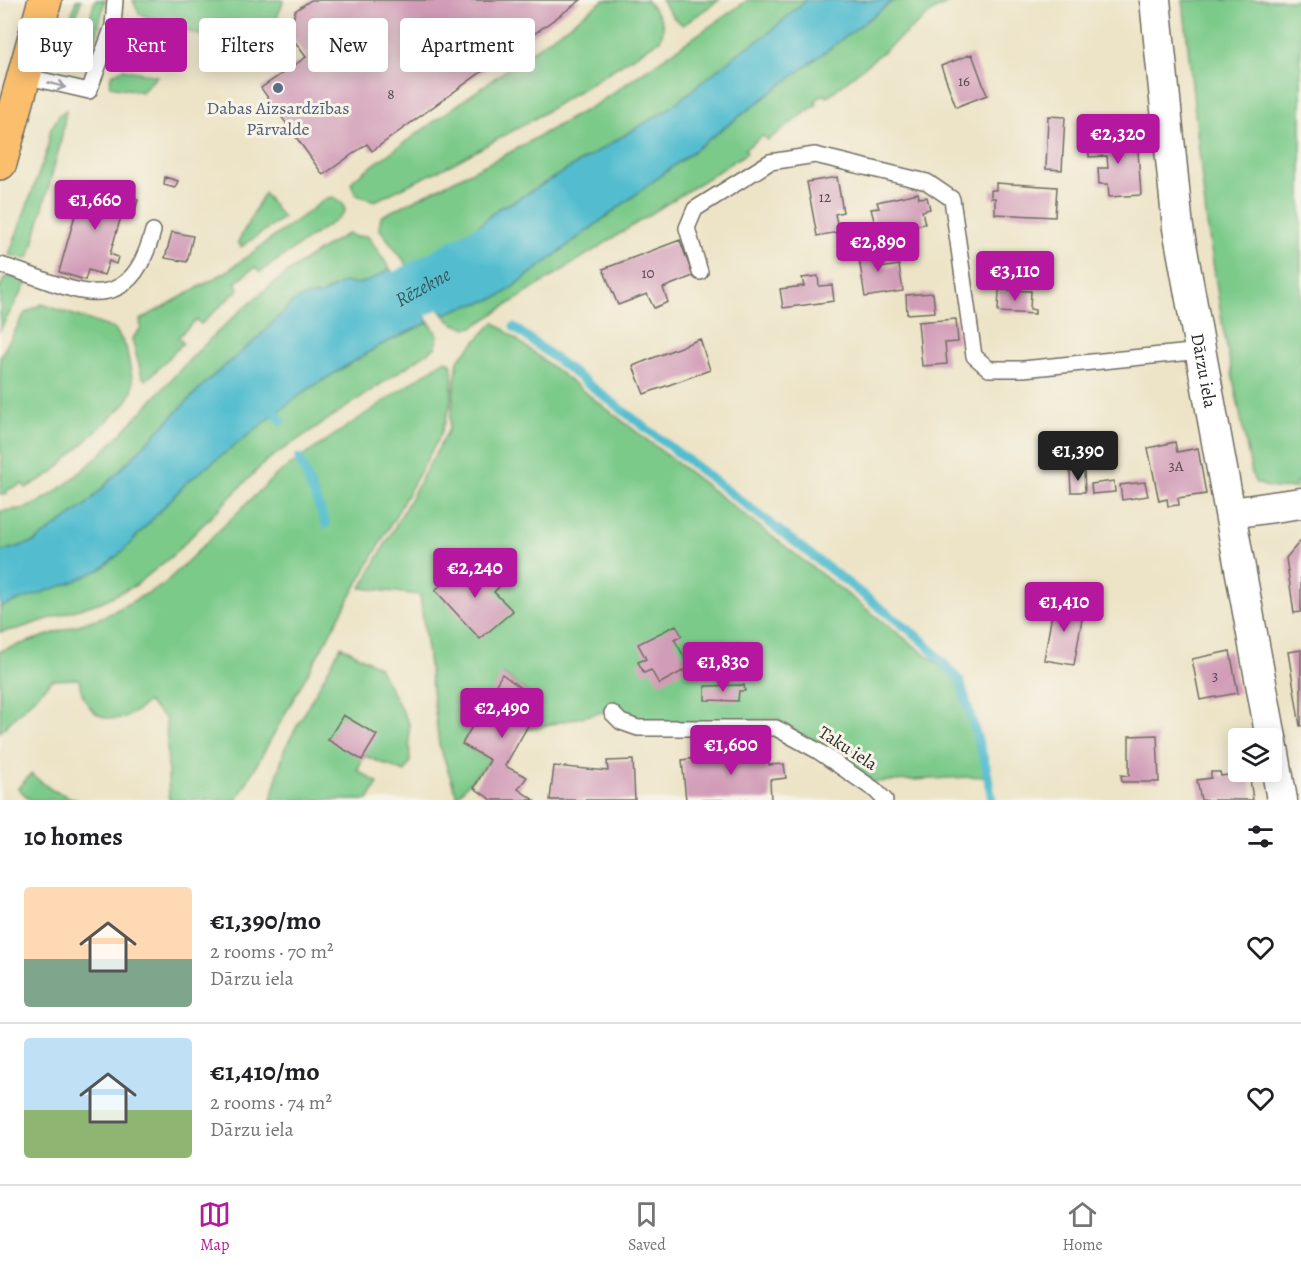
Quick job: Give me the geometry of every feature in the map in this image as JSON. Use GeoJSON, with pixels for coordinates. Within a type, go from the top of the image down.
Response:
{"type":"FeatureCollection","features":[{"type":"Feature","properties":{"kind":"main road"},"geometry":{"type":"LineString","coordinates":[[0,164],[45,0]]}},
{"type":"Feature","properties":{"kind":"street","name":"Dārzu iela"},"geometry":{"type":"LineString","coordinates":[[1155,0],[1178,228],[1270,728]]}},
{"type":"Feature","properties":{"kind":"street"},"geometry":{"type":"LineString","coordinates":[[1232,513],[1301,503]]}},
{"type":"Feature","properties":{"kind":"street","name":"Dārzu iela"},"geometry":{"type":"LineString","coordinates":[[1279,782],[1282,800]]}},
{"type":"Feature","properties":{"kind":"lane"},"geometry":{"type":"LineString","coordinates":[[24,76],[89,91],[113,26],[115,0]]}},
{"type":"Feature","properties":{"kind":"lane"},"geometry":{"type":"LineString","coordinates":[[700,272],[687,228],[695,209],[770,162],[815,155],[927,182],[952,199],[974,356],[989,369],[1023,369],[1201,351]]}},
{"type":"Feature","properties":{"kind":"lane"},"geometry":{"type":"LineString","coordinates":[[0,265],[90,294],[110,291],[139,271],[148,252],[153,231]]}},
{"type":"Feature","properties":{"kind":"lane","name":"Taku iela"},"geometry":{"type":"LineString","coordinates":[[612,713],[621,722],[639,728],[776,728],[818,751],[875,790],[885,800]]}},
{"type":"Feature","properties":{"kind":"green space"},"geometry":{"type":"Polygon","coordinates":[[[76,0],[81,0],[76,18],[71,18],[76,0]]]}},
{"type":"Feature","properties":{"kind":"green space"},"geometry":{"type":"Polygon","coordinates":[[[95,0],[105,0],[93,50],[93,18],[90,18],[95,0]]]}},
{"type":"Feature","properties":{"kind":"green space"},"geometry":{"type":"Polygon","coordinates":[[[133,0],[284,0],[277,18],[199,18],[199,35],[187,31],[187,18],[150,18],[139,14],[133,0]]]}},
{"type":"Feature","properties":{"kind":"green space"},"geometry":{"type":"Polygon","coordinates":[[[604,0],[646,0],[657,13],[663,28],[660,40],[529,122],[452,164],[375,201],[356,195],[351,183],[355,178],[503,72],[535,72],[535,49],[604,0]]]}},
{"type":"Feature","properties":{"kind":"green space"},"geometry":{"type":"Polygon","coordinates":[[[661,0],[719,0],[683,25],[674,18],[661,0]]]}},
{"type":"Feature","properties":{"kind":"green space"},"geometry":{"type":"Polygon","coordinates":[[[748,0],[806,0],[769,33],[736,55],[667,110],[513,202],[499,208],[479,226],[408,266],[379,228],[381,217],[384,215],[507,154],[598,103],[748,0]]]}},
{"type":"Feature","properties":{"kind":"green space"},"geometry":{"type":"Polygon","coordinates":[[[894,0],[953,0],[933,11],[827,97],[824,94],[815,101],[817,104],[768,140],[763,136],[745,149],[747,153],[473,327],[466,328],[457,325],[444,315],[502,295],[894,0]]]}},
{"type":"Feature","properties":{"kind":"green space"},"geometry":{"type":"Polygon","coordinates":[[[1183,0],[1301,0],[1301,482],[1296,482],[1296,488],[1265,486],[1255,482],[1252,474],[1223,328],[1206,217],[1183,0]]]}},
{"type":"Feature","properties":{"kind":"green space"},"geometry":{"type":"Polygon","coordinates":[[[117,72],[138,72],[157,76],[142,92],[110,86],[111,75],[117,72]]]}},
{"type":"Feature","properties":{"kind":"green space"},"geometry":{"type":"Polygon","coordinates":[[[66,110],[61,141],[30,255],[26,259],[9,255],[47,151],[50,131],[59,115],[66,110]]]}},
{"type":"Feature","properties":{"kind":"green space"},"geometry":{"type":"Polygon","coordinates":[[[264,193],[283,218],[241,247],[238,242],[264,193]]]}},
{"type":"Feature","properties":{"kind":"green space"},"geometry":{"type":"Polygon","coordinates":[[[333,197],[344,205],[345,211],[340,217],[260,272],[255,267],[235,283],[239,289],[201,324],[196,320],[178,337],[183,343],[152,375],[146,380],[142,376],[132,339],[141,328],[140,320],[226,272],[327,198],[333,197]]]}},
{"type":"Feature","properties":{"kind":"green space"},"geometry":{"type":"Polygon","coordinates":[[[349,233],[355,237],[367,236],[390,269],[372,281],[332,288],[321,295],[306,296],[293,302],[258,338],[207,381],[87,504],[34,542],[0,552],[0,511],[31,506],[75,477],[119,436],[198,351],[233,318],[288,272],[349,233]]]}},
{"type":"Feature","properties":{"kind":"green space"},"geometry":{"type":"Polygon","coordinates":[[[5,277],[22,278],[26,284],[0,330],[0,288],[5,277]]]}},
{"type":"Feature","properties":{"kind":"green space"},"geometry":{"type":"Polygon","coordinates":[[[42,304],[115,329],[126,347],[133,383],[132,392],[125,404],[52,473],[26,488],[23,484],[7,490],[7,494],[0,494],[2,457],[0,451],[0,357],[25,313],[42,304]]]}},
{"type":"Feature","properties":{"kind":"green space"},"geometry":{"type":"Polygon","coordinates":[[[429,322],[438,335],[436,347],[266,461],[173,555],[136,585],[101,602],[17,629],[0,632],[0,607],[101,569],[124,550],[186,483],[305,391],[379,346],[429,322]]]}},
{"type":"Feature","properties":{"kind":"green space"},"geometry":{"type":"Polygon","coordinates":[[[494,322],[960,681],[988,776],[873,782],[777,719],[695,723],[628,719],[616,709],[526,730],[541,703],[503,674],[462,744],[490,760],[457,796],[439,744],[420,595],[361,588],[449,429],[458,360],[494,322]]]}},
{"type":"Feature","properties":{"kind":"green space"},"geometry":{"type":"Polygon","coordinates":[[[445,360],[451,363],[452,391],[449,410],[440,436],[237,800],[169,800],[166,719],[147,702],[125,717],[114,719],[104,717],[88,704],[82,693],[79,679],[52,680],[0,732],[0,651],[105,616],[163,585],[277,474],[445,360]]]}},
{"type":"Feature","properties":{"kind":"green space"},"geometry":{"type":"Polygon","coordinates":[[[341,646],[379,667],[409,724],[410,762],[405,772],[365,756],[357,770],[378,783],[368,800],[271,800],[284,750],[341,646]]]}},
{"type":"Feature","properties":{"kind":"green space"},"geometry":{"type":"Polygon","coordinates":[[[31,774],[52,790],[77,800],[30,800],[18,788],[31,774]]]}},
{"type":"Feature","properties":{"kind":"water"},"geometry":{"type":"Polygon","coordinates":[[[806,0],[894,0],[502,295],[444,315],[408,266],[479,226],[499,208],[513,202],[667,110],[736,55],[769,33],[806,0]]]}},
{"type":"Feature","properties":{"kind":"water"},"geometry":{"type":"Polygon","coordinates":[[[390,269],[429,322],[379,346],[305,391],[186,483],[124,550],[101,569],[73,582],[0,607],[0,552],[34,542],[87,504],[207,381],[258,338],[293,302],[306,296],[321,295],[344,282],[363,283],[390,269]]]}},
{"type":"Feature","properties":{"kind":"building"},"geometry":{"type":"Polygon","coordinates":[[[311,0],[581,0],[535,33],[535,18],[400,18],[400,72],[481,72],[372,151],[367,144],[323,175],[261,88],[284,72],[296,72],[296,64],[306,57],[296,43],[295,11],[311,0]]]}},
{"type":"Feature","properties":{"kind":"building"},"geometry":{"type":"Polygon","coordinates":[[[972,54],[987,95],[956,107],[941,66],[972,54]]]}},
{"type":"Feature","properties":{"kind":"building"},"geometry":{"type":"Polygon","coordinates":[[[1048,116],[1065,117],[1062,170],[1046,169],[1048,116]]]}},
{"type":"Feature","properties":{"kind":"building"},"geometry":{"type":"Polygon","coordinates":[[[1137,136],[1141,195],[1109,197],[1108,184],[1099,184],[1098,168],[1108,168],[1107,156],[1089,157],[1088,139],[1137,136]]]}},
{"type":"Feature","properties":{"kind":"building"},"geometry":{"type":"Polygon","coordinates":[[[165,177],[178,181],[175,188],[164,185],[165,177]]]}},
{"type":"Feature","properties":{"kind":"building"},"geometry":{"type":"Polygon","coordinates":[[[837,177],[843,212],[835,214],[839,232],[817,236],[807,182],[837,177]]]}},
{"type":"Feature","properties":{"kind":"building"},"geometry":{"type":"Polygon","coordinates":[[[84,183],[138,200],[132,220],[121,217],[110,254],[118,257],[116,264],[109,261],[104,275],[88,270],[85,280],[59,272],[84,183]]]}},
{"type":"Feature","properties":{"kind":"building"},"geometry":{"type":"Polygon","coordinates":[[[996,183],[1057,187],[1055,217],[995,214],[995,198],[991,198],[991,190],[996,190],[996,183]]]}},
{"type":"Feature","properties":{"kind":"building"},"geometry":{"type":"Polygon","coordinates":[[[918,193],[919,198],[927,197],[930,209],[922,211],[925,224],[913,226],[916,238],[898,242],[896,230],[884,233],[882,222],[875,224],[871,209],[879,208],[877,202],[918,193]]]}},
{"type":"Feature","properties":{"kind":"building"},"geometry":{"type":"Polygon","coordinates":[[[172,232],[193,236],[187,262],[165,258],[172,232]]]}},
{"type":"Feature","properties":{"kind":"building"},"geometry":{"type":"Polygon","coordinates":[[[680,240],[693,276],[663,288],[668,302],[654,308],[647,294],[618,305],[603,269],[680,240]]]}},
{"type":"Feature","properties":{"kind":"building"},"geometry":{"type":"Polygon","coordinates":[[[876,242],[880,268],[899,265],[903,291],[865,297],[857,245],[876,242]]]}},
{"type":"Feature","properties":{"kind":"building"},"geometry":{"type":"Polygon","coordinates":[[[818,276],[819,286],[832,285],[834,301],[783,308],[780,289],[804,286],[802,278],[818,276]]]}},
{"type":"Feature","properties":{"kind":"building"},"geometry":{"type":"Polygon","coordinates":[[[999,290],[1031,291],[1030,309],[1035,310],[1035,314],[998,312],[999,290]]]}},
{"type":"Feature","properties":{"kind":"building"},"geometry":{"type":"Polygon","coordinates":[[[933,293],[935,312],[907,314],[906,295],[933,293]]]}},
{"type":"Feature","properties":{"kind":"building"},"geometry":{"type":"Polygon","coordinates":[[[956,319],[958,342],[945,343],[947,364],[922,366],[918,322],[956,319]]]}},
{"type":"Feature","properties":{"kind":"building"},"geometry":{"type":"Polygon","coordinates":[[[700,339],[710,370],[644,394],[633,366],[700,339]]]}},
{"type":"Feature","properties":{"kind":"building"},"geometry":{"type":"Polygon","coordinates":[[[1175,442],[1177,452],[1198,448],[1206,494],[1178,498],[1179,505],[1168,506],[1167,499],[1159,501],[1148,448],[1175,442]]]}},
{"type":"Feature","properties":{"kind":"building"},"geometry":{"type":"Polygon","coordinates":[[[1084,471],[1085,492],[1071,492],[1070,472],[1084,471]]]}},
{"type":"Feature","properties":{"kind":"building"},"geometry":{"type":"Polygon","coordinates":[[[1114,481],[1115,492],[1092,494],[1091,484],[1114,481]]]}},
{"type":"Feature","properties":{"kind":"building"},"geometry":{"type":"Polygon","coordinates":[[[1145,482],[1148,496],[1122,500],[1120,485],[1145,482]]]}},
{"type":"Feature","properties":{"kind":"building"},"geometry":{"type":"Polygon","coordinates":[[[1301,540],[1301,612],[1294,613],[1286,558],[1301,540]]]}},
{"type":"Feature","properties":{"kind":"building"},"geometry":{"type":"Polygon","coordinates":[[[467,562],[486,583],[500,571],[508,578],[494,592],[513,611],[480,639],[435,590],[467,562]]]}},
{"type":"Feature","properties":{"kind":"building"},"geometry":{"type":"Polygon","coordinates":[[[1054,602],[1084,607],[1074,665],[1044,660],[1054,602]]]}},
{"type":"Feature","properties":{"kind":"building"},"geometry":{"type":"Polygon","coordinates":[[[676,625],[682,636],[674,639],[690,667],[659,684],[651,670],[644,673],[638,662],[646,659],[638,644],[676,625]]]}},
{"type":"Feature","properties":{"kind":"building"},"geometry":{"type":"Polygon","coordinates":[[[1301,650],[1301,726],[1300,726],[1288,652],[1301,650]]]}},
{"type":"Feature","properties":{"kind":"building"},"geometry":{"type":"Polygon","coordinates":[[[1230,651],[1238,693],[1200,700],[1192,659],[1230,651]]]}},
{"type":"Feature","properties":{"kind":"building"},"geometry":{"type":"Polygon","coordinates":[[[502,674],[541,703],[505,766],[527,777],[518,789],[534,800],[492,800],[474,788],[490,760],[462,744],[502,674]]]}},
{"type":"Feature","properties":{"kind":"building"},"geometry":{"type":"Polygon","coordinates":[[[744,685],[745,691],[739,691],[738,701],[705,700],[705,686],[744,685]]]}},
{"type":"Feature","properties":{"kind":"building"},"geometry":{"type":"Polygon","coordinates":[[[343,715],[377,735],[362,760],[328,740],[343,715]]]}},
{"type":"Feature","properties":{"kind":"building"},"geometry":{"type":"Polygon","coordinates":[[[1157,735],[1159,782],[1122,782],[1121,775],[1129,776],[1129,736],[1157,735]]]}},
{"type":"Feature","properties":{"kind":"building"},"geometry":{"type":"Polygon","coordinates":[[[767,747],[769,765],[784,764],[786,778],[770,780],[771,800],[686,800],[682,760],[767,747]]]}},
{"type":"Feature","properties":{"kind":"building"},"geometry":{"type":"Polygon","coordinates":[[[633,760],[635,800],[550,800],[554,766],[608,771],[607,761],[633,760]]]}},
{"type":"Feature","properties":{"kind":"building"},"geometry":{"type":"Polygon","coordinates":[[[1211,772],[1220,772],[1221,776],[1228,775],[1228,782],[1250,782],[1253,800],[1201,800],[1197,780],[1211,778],[1211,772]]]}},
{"type":"Feature","properties":{"kind":"waterway","name":"Rēzekne"},"geometry":{"type":"LineString","coordinates":[[342,331],[488,251]]}},
{"type":"Feature","properties":{"kind":"waterway"},"geometry":{"type":"LineString","coordinates":[[514,327],[921,639],[960,681],[986,766],[992,800]]}},
{"type":"Feature","properties":{"kind":"waterway"},"geometry":{"type":"LineString","coordinates":[[272,405],[281,421]]}},
{"type":"Feature","properties":{"kind":"waterway"},"geometry":{"type":"LineString","coordinates":[[299,458],[326,524]]}},
{"type":"Feature","properties":{"kind":"place","name":"Dabas Aizsardzības Pārvalde"},"geometry":{"type":"Point","coordinates":[278,88]}}]}
